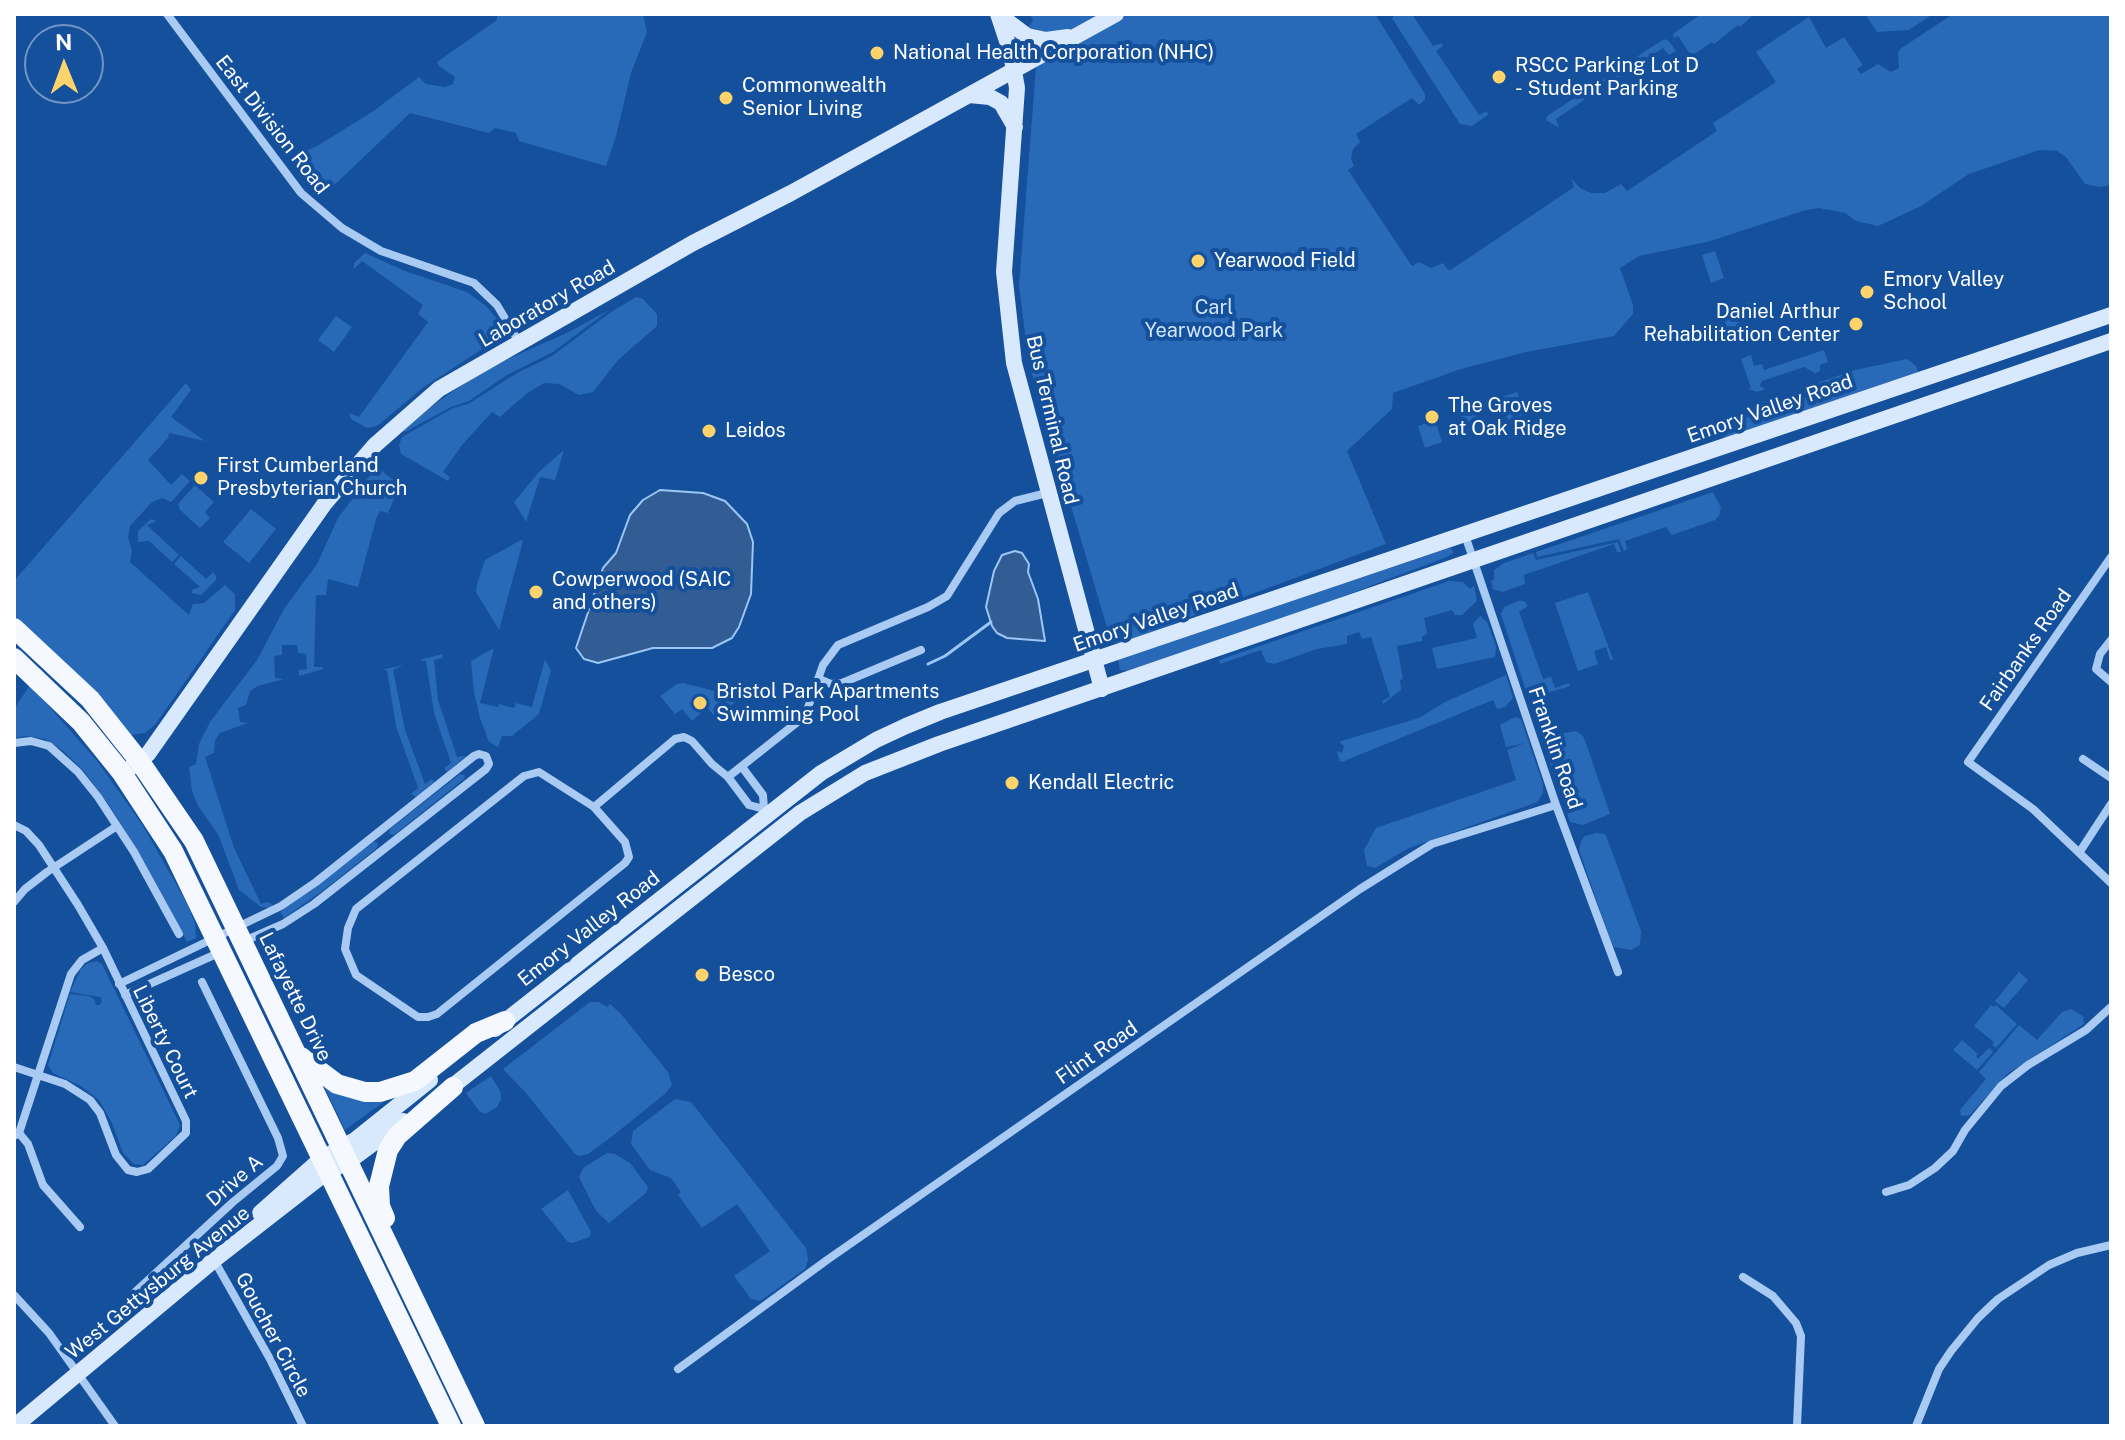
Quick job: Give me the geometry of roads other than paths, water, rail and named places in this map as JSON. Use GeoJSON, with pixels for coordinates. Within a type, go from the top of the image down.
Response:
{"type":"FeatureCollection","features":[{"type":"Feature","properties":{"kind":"main road"},"geometry":{"type":"LineString","coordinates":[[998,14],[1027,36],[1046,40],[1075,36]]}},
{"type":"Feature","properties":{"kind":"main road","name":"Bus Terminal Road"},"geometry":{"type":"LineString","coordinates":[[998,14],[1015,69],[1015,127],[1004,272],[1014,363],[1102,689]]}},
{"type":"Feature","properties":{"kind":"main road","name":"Laboratory Road"},"geometry":{"type":"LineString","coordinates":[[131,768],[148,754],[325,503],[375,445],[439,389],[693,243],[791,193],[1116,14]]}},
{"type":"Feature","properties":{"kind":"main road"},"geometry":{"type":"LineString","coordinates":[[969,95],[990,97],[1001,103],[1015,127]]}},
{"type":"Feature","properties":{"kind":"main road","name":"Emory Valley Road"},"geometry":{"type":"LineString","coordinates":[[344,1156],[505,1021],[821,773],[876,740],[917,721],[2111,315]]}},
{"type":"Feature","properties":{"kind":"main road","name":"Emory Valley Road"},"geometry":{"type":"LineString","coordinates":[[324,1166],[453,1087],[771,835],[865,773],[939,744],[2111,341]]}},
{"type":"Feature","properties":{"kind":"main road"},"geometry":{"type":"LineString","coordinates":[[1710,450],[1719,477]]}},
{"type":"Feature","properties":{"kind":"main road","name":"Lafayette Drive"},"geometry":{"type":"LineString","coordinates":[[14,628],[90,699],[131,768],[451,1426]]}},
{"type":"Feature","properties":{"kind":"main road","name":"Lafayette Drive"},"geometry":{"type":"LineString","coordinates":[[14,658],[131,768],[194,841],[476,1426]]}},
{"type":"Feature","properties":{"kind":"main road"},"geometry":{"type":"LineString","coordinates":[[294,1051],[337,1084],[365,1092],[380,1092],[415,1081],[476,1033],[505,1021]]}},
{"type":"Feature","properties":{"kind":"main road"},"geometry":{"type":"LineString","coordinates":[[453,1087],[397,1136],[382,1166],[379,1196],[387,1222],[472,1399],[476,1426]]}},
{"type":"Feature","properties":{"kind":"main road","name":"West Gettysburg Avenue"},"geometry":{"type":"LineString","coordinates":[[15,1426],[214,1260],[285,1189],[324,1166]]}},
{"type":"Feature","properties":{"kind":"street","name":"East Division Road"},"geometry":{"type":"LineString","coordinates":[[167,14],[301,193],[342,228],[381,251],[474,283],[497,305],[519,342]]}},
{"type":"Feature","properties":{"kind":"street"},"geometry":{"type":"LineString","coordinates":[[728,777],[805,716],[823,665],[838,645],[947,596],[999,513],[1015,501],[1047,493]]}},
{"type":"Feature","properties":{"kind":"street","name":"Franklin Road"},"geometry":{"type":"LineString","coordinates":[[1465,534],[1556,805],[1618,972]]}},
{"type":"Feature","properties":{"kind":"street","name":"Fairbanks Road"},"geometry":{"type":"LineString","coordinates":[[2079,853],[2033,809],[1968,762],[2111,557]]}},
{"type":"Feature","properties":{"kind":"street"},"geometry":{"type":"LineString","coordinates":[[2111,640],[2096,664],[2098,673],[2111,682]]}},
{"type":"Feature","properties":{"kind":"street"},"geometry":{"type":"LineString","coordinates":[[819,679],[831,684],[842,683],[921,650]]}},
{"type":"Feature","properties":{"kind":"street"},"geometry":{"type":"LineString","coordinates":[[594,807],[679,737],[692,741],[728,777],[749,805],[764,809],[763,795],[742,767]]}},
{"type":"Feature","properties":{"kind":"street"},"geometry":{"type":"LineString","coordinates":[[14,743],[39,742],[58,753],[91,789],[117,826],[179,934]]}},
{"type":"Feature","properties":{"kind":"street"},"geometry":{"type":"LineString","coordinates":[[119,984],[239,936],[283,924],[314,904],[486,769],[488,759],[481,754],[475,755],[316,882],[239,936],[125,995]]}},
{"type":"Feature","properties":{"kind":"street"},"geometry":{"type":"LineString","coordinates":[[2083,759],[2111,778]]}},
{"type":"Feature","properties":{"kind":"street"},"geometry":{"type":"LineString","coordinates":[[539,772],[594,807],[625,842],[629,857],[625,863],[437,1014],[418,1017],[356,975],[345,949],[348,928],[356,909],[524,776],[539,772]]}},
{"type":"Feature","properties":{"kind":"street"},"geometry":{"type":"LineString","coordinates":[[2111,804],[2079,853],[2111,883]]}},
{"type":"Feature","properties":{"kind":"street","name":"Flint Road"},"geometry":{"type":"LineString","coordinates":[[678,1369],[827,1260],[1360,889],[1432,844],[1556,805]]}},
{"type":"Feature","properties":{"kind":"street","name":"Liberty Court"},"geometry":{"type":"LineString","coordinates":[[14,825],[33,838],[54,867],[103,948],[186,1121],[183,1138],[148,1169],[137,1172],[128,1170],[116,1155],[100,1113],[90,1100],[65,1084],[14,1067]]}},
{"type":"Feature","properties":{"kind":"street"},"geometry":{"type":"LineString","coordinates":[[14,902],[25,889],[54,867],[117,826]]}},
{"type":"Feature","properties":{"kind":"street"},"geometry":{"type":"LineString","coordinates":[[80,1227],[43,1185],[28,1144],[16,1134],[71,974],[82,960],[103,948]]}},
{"type":"Feature","properties":{"kind":"street","name":"Drive A"},"geometry":{"type":"LineString","coordinates":[[133,1294],[277,1166],[283,1156],[278,1138],[202,982]]}},
{"type":"Feature","properties":{"kind":"street"},"geometry":{"type":"LineString","coordinates":[[1886,1192],[1909,1185],[1935,1168],[1953,1151],[1965,1130],[2001,1086],[2028,1065],[2086,1030],[2111,1007]]}},
{"type":"Feature","properties":{"kind":"street"},"geometry":{"type":"LineString","coordinates":[[1916,1426],[1939,1369],[1978,1318],[1998,1299],[2049,1265],[2077,1253],[2111,1245]]}},
{"type":"Feature","properties":{"kind":"street","name":"Goucher Circle"},"geometry":{"type":"LineString","coordinates":[[214,1260],[270,1359],[303,1426]]}},
{"type":"Feature","properties":{"kind":"street"},"geometry":{"type":"LineString","coordinates":[[1743,1277],[1773,1296],[1796,1323],[1801,1336],[1797,1426]]}},
{"type":"Feature","properties":{"kind":"street"},"geometry":{"type":"LineString","coordinates":[[14,1295],[80,1373],[115,1426]]}},
{"type":"Feature","properties":{"kind":"waterway"},"geometry":{"type":"LineString","coordinates":[[928,664],[945,656],[991,622]]}},
{"type":"Feature","properties":{"kind":"place","name":"National Health Corporation (NHC)"},"geometry":{"type":"Point","coordinates":[877,53]}},
{"type":"Feature","properties":{"kind":"place","name":"RSCC Parking Lot D - Student Parking"},"geometry":{"type":"Point","coordinates":[1499,77]}},
{"type":"Feature","properties":{"kind":"place","name":"Commonwealth Senior Living"},"geometry":{"type":"Point","coordinates":[726,98]}},
{"type":"Feature","properties":{"kind":"place","name":"Yearwood Field"},"geometry":{"type":"Point","coordinates":[1198,261]}},
{"type":"Feature","properties":{"kind":"place","name":"Emory Valley School"},"geometry":{"type":"Point","coordinates":[1867,292]}},
{"type":"Feature","properties":{"kind":"place","name":"Daniel Arthur Rehabilitation Center"},"geometry":{"type":"Point","coordinates":[1856,324]}},
{"type":"Feature","properties":{"kind":"place","name":"The Groves at Oak Ridge"},"geometry":{"type":"Point","coordinates":[1432,417]}},
{"type":"Feature","properties":{"kind":"place","name":"Leidos"},"geometry":{"type":"Point","coordinates":[709,431]}},
{"type":"Feature","properties":{"kind":"place","name":"First Cumberland Presbyterian Church"},"geometry":{"type":"Point","coordinates":[201,478]}},
{"type":"Feature","properties":{"kind":"place","name":"Cowperwood (SAIC and others)"},"geometry":{"type":"Point","coordinates":[536,592]}},
{"type":"Feature","properties":{"kind":"place","name":"Bristol Park Apartments Swimming Pool"},"geometry":{"type":"Point","coordinates":[700,703]}},
{"type":"Feature","properties":{"kind":"place","name":"Kendall Electric"},"geometry":{"type":"Point","coordinates":[1012,783]}},
{"type":"Feature","properties":{"kind":"place","name":"Besco"},"geometry":{"type":"Point","coordinates":[702,975]}},
{"type":"Feature","properties":{"kind":"park label","name":"Carl Yearwood Park"},"geometry":{"type":"Point","coordinates":[1214,320]}}]}
